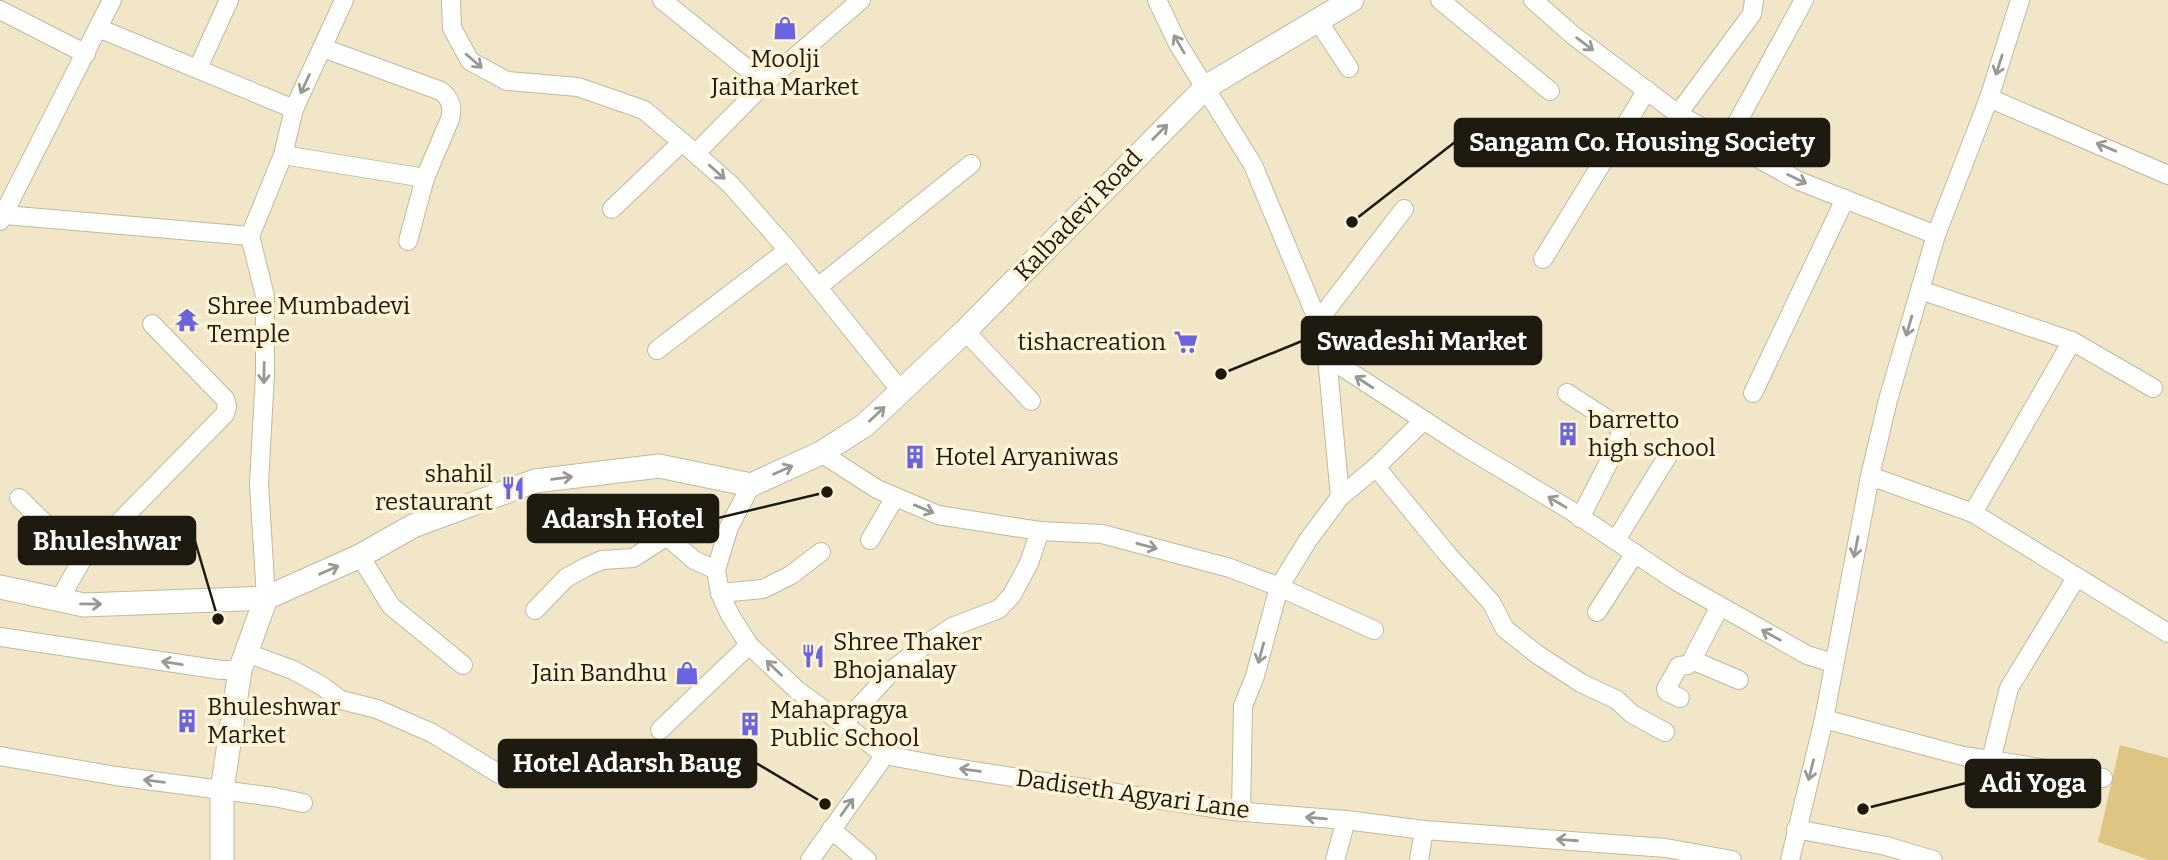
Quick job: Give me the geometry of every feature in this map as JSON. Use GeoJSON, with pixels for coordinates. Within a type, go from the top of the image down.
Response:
{"type":"FeatureCollection","features":[{"type":"Feature","properties":{"kind":"main road","name":"Kalbadevi Road"},"geometry":{"type":"LineString","coordinates":[[751,485],[821,453],[865,425],[965,331],[1206,87],[1331,8]]}},
{"type":"Feature","properties":{"kind":"main road"},"geometry":{"type":"LineString","coordinates":[[0,587],[84,605],[266,598],[360,556],[413,526],[536,481],[659,466],[751,485]]}},
{"type":"Feature","properties":{"kind":"main road"},"geometry":{"type":"LineString","coordinates":[[222,860],[222,790],[243,662],[266,598]]}},
{"type":"Feature","properties":{"kind":"street"},"geometry":{"type":"LineString","coordinates":[[112,0],[2,216],[250,236]]}},
{"type":"Feature","properties":{"kind":"street"},"geometry":{"type":"LineString","coordinates":[[198,68],[229,0]]}},
{"type":"Feature","properties":{"kind":"street"},"geometry":{"type":"LineString","coordinates":[[266,598],[259,484],[265,373],[265,296],[250,236],[283,155],[294,109],[344,0]]}},
{"type":"Feature","properties":{"kind":"street"},"geometry":{"type":"LineString","coordinates":[[451,0],[452,28],[470,61],[507,81],[578,87],[644,110],[732,185],[901,391]]}},
{"type":"Feature","properties":{"kind":"street"},"geometry":{"type":"LineString","coordinates":[[662,0],[765,83]]}},
{"type":"Feature","properties":{"kind":"street"},"geometry":{"type":"LineString","coordinates":[[612,209],[689,148],[861,0]]}},
{"type":"Feature","properties":{"kind":"street"},"geometry":{"type":"LineString","coordinates":[[1157,0],[1178,44],[1253,165],[1318,321],[1327,357],[1340,497]]}},
{"type":"Feature","properties":{"kind":"street"},"geometry":{"type":"LineString","coordinates":[[1440,0],[1550,91]]}},
{"type":"Feature","properties":{"kind":"street"},"geometry":{"type":"LineString","coordinates":[[1533,0],[1574,36],[1678,114],[1799,181],[1936,235]]}},
{"type":"Feature","properties":{"kind":"street"},"geometry":{"type":"LineString","coordinates":[[1678,114],[1752,14],[1754,0]]}},
{"type":"Feature","properties":{"kind":"street"},"geometry":{"type":"LineString","coordinates":[[1727,141],[1804,0]]}},
{"type":"Feature","properties":{"kind":"street"},"geometry":{"type":"LineString","coordinates":[[1790,860],[1824,719],[1870,477],[1888,400],[1936,235],[1989,98],[2020,0]]}},
{"type":"Feature","properties":{"kind":"street"},"geometry":{"type":"LineString","coordinates":[[1331,8],[1349,68]]}},
{"type":"Feature","properties":{"kind":"street"},"geometry":{"type":"LineString","coordinates":[[0,9],[86,54]]}},
{"type":"Feature","properties":{"kind":"street"},"geometry":{"type":"LineString","coordinates":[[98,28],[294,109]]}},
{"type":"Feature","properties":{"kind":"street"},"geometry":{"type":"LineString","coordinates":[[323,48],[446,94],[452,110],[425,178],[408,241]]}},
{"type":"Feature","properties":{"kind":"street"},"geometry":{"type":"LineString","coordinates":[[1543,259],[1647,90]]}},
{"type":"Feature","properties":{"kind":"street"},"geometry":{"type":"LineString","coordinates":[[1989,98],[2168,175]]}},
{"type":"Feature","properties":{"kind":"street"},"geometry":{"type":"LineString","coordinates":[[283,155],[425,178]]}},
{"type":"Feature","properties":{"kind":"street"},"geometry":{"type":"LineString","coordinates":[[818,287],[971,164]]}},
{"type":"Feature","properties":{"kind":"street"},"geometry":{"type":"LineString","coordinates":[[1753,393],[1845,199]]}},
{"type":"Feature","properties":{"kind":"street"},"geometry":{"type":"LineString","coordinates":[[1318,321],[1404,209]]}},
{"type":"Feature","properties":{"kind":"street"},"geometry":{"type":"LineString","coordinates":[[657,350],[788,250]]}},
{"type":"Feature","properties":{"kind":"street"},"geometry":{"type":"LineString","coordinates":[[1920,290],[2072,341],[2153,388]]}},
{"type":"Feature","properties":{"kind":"street"},"geometry":{"type":"LineString","coordinates":[[59,600],[82,560],[225,414],[225,399],[152,324]]}},
{"type":"Feature","properties":{"kind":"street"},"geometry":{"type":"LineString","coordinates":[[965,331],[1031,401]]}},
{"type":"Feature","properties":{"kind":"street"},"geometry":{"type":"LineString","coordinates":[[1973,513],[2072,341]]}},
{"type":"Feature","properties":{"kind":"street"},"geometry":{"type":"LineString","coordinates":[[1327,357],[1720,606],[1807,655],[1833,663]]}},
{"type":"Feature","properties":{"kind":"street"},"geometry":{"type":"LineString","coordinates":[[1567,393],[1618,426],[1621,432],[1615,450],[1580,518]]}},
{"type":"Feature","properties":{"kind":"street"},"geometry":{"type":"LineString","coordinates":[[1241,812],[1243,706],[1255,676],[1279,587],[1308,540],[1340,497],[1376,467],[1424,420]]}},
{"type":"Feature","properties":{"kind":"street"},"geometry":{"type":"LineString","coordinates":[[821,453],[877,489],[938,515],[1040,531],[1102,534],[1230,568],[1374,630]]}},
{"type":"Feature","properties":{"kind":"street"},"geometry":{"type":"LineString","coordinates":[[1616,540],[1667,457]]}},
{"type":"Feature","properties":{"kind":"street"},"geometry":{"type":"LineString","coordinates":[[1376,467],[1448,555],[1491,602],[1504,629],[1581,683],[1618,700],[1632,714],[1665,732]]}},
{"type":"Feature","properties":{"kind":"street"},"geometry":{"type":"LineString","coordinates":[[1870,477],[1973,513],[2168,633]]}},
{"type":"Feature","properties":{"kind":"street","name":"Dadiseth Agyari Lane"},"geometry":{"type":"LineString","coordinates":[[751,485],[729,527],[716,570],[720,593],[730,615],[749,645],[797,690],[885,755],[1241,812],[1346,820],[1618,852],[1666,848],[1732,860]]}},
{"type":"Feature","properties":{"kind":"street"},"geometry":{"type":"LineString","coordinates":[[870,540],[895,497]]}},
{"type":"Feature","properties":{"kind":"street"},"geometry":{"type":"LineString","coordinates":[[19,498],[82,560]]}},
{"type":"Feature","properties":{"kind":"street"},"geometry":{"type":"LineString","coordinates":[[843,723],[895,668],[925,645],[952,628],[999,609],[1012,595],[1029,563],[1040,531]]}},
{"type":"Feature","properties":{"kind":"street"},"geometry":{"type":"LineString","coordinates":[[535,610],[566,578],[586,566],[602,560],[633,558],[664,538],[671,540],[694,560],[716,570]]}},
{"type":"Feature","properties":{"kind":"street"},"geometry":{"type":"LineString","coordinates":[[720,593],[763,589],[791,575],[821,552]]}},
{"type":"Feature","properties":{"kind":"street"},"geometry":{"type":"LineString","coordinates":[[1597,612],[1635,553]]}},
{"type":"Feature","properties":{"kind":"street"},"geometry":{"type":"LineString","coordinates":[[360,556],[391,606],[463,665]]}},
{"type":"Feature","properties":{"kind":"street"},"geometry":{"type":"LineString","coordinates":[[1992,760],[2009,688],[2076,578]]}},
{"type":"Feature","properties":{"kind":"street"},"geometry":{"type":"LineString","coordinates":[[1680,698],[1667,692],[1666,688],[1679,666],[1688,665],[1692,660],[1720,606]]}},
{"type":"Feature","properties":{"kind":"street"},"geometry":{"type":"LineString","coordinates":[[0,637],[221,670],[243,662],[293,670],[323,685],[341,700],[377,709],[422,729],[465,751],[501,775]]}},
{"type":"Feature","properties":{"kind":"street"},"geometry":{"type":"LineString","coordinates":[[660,730],[749,645]]}},
{"type":"Feature","properties":{"kind":"street"},"geometry":{"type":"LineString","coordinates":[[1692,660],[1739,680]]}},
{"type":"Feature","properties":{"kind":"street"},"geometry":{"type":"LineString","coordinates":[[1824,719],[1963,756],[2103,778]]}},
{"type":"Feature","properties":{"kind":"street"},"geometry":{"type":"LineString","coordinates":[[810,860],[885,755]]}},
{"type":"Feature","properties":{"kind":"street"},"geometry":{"type":"LineString","coordinates":[[0,756],[303,803]]}},
{"type":"Feature","properties":{"kind":"street"},"geometry":{"type":"LineString","coordinates":[[1335,860],[1346,820]]}},
{"type":"Feature","properties":{"kind":"street"},"geometry":{"type":"LineString","coordinates":[[831,829],[867,860]]}},
{"type":"Feature","properties":{"kind":"street"},"geometry":{"type":"LineString","coordinates":[[1796,829],[1886,846],[1933,860]]}},
{"type":"Feature","properties":{"kind":"street"},"geometry":{"type":"LineString","coordinates":[[1419,860],[1424,830]]}},
{"type":"Feature","properties":{"kind":"shaded area"},"geometry":{"type":"Polygon","coordinates":[[[2120,745],[2168,758],[2168,860],[2149,860],[2098,842],[2120,745]]]}},
{"type":"Feature","properties":{"kind":"place","name":"Moolji Jaitha Market"},"geometry":{"type":"Point","coordinates":[785,28]}},
{"type":"Feature","properties":{"kind":"place","name":"Sangam Co. Housing Society"},"geometry":{"type":"Point","coordinates":[1352,222]}},
{"type":"Feature","properties":{"kind":"place","name":"Shree Mumbadevi Temple"},"geometry":{"type":"Point","coordinates":[187,320]}},
{"type":"Feature","properties":{"kind":"place","name":"tishacreation"},"geometry":{"type":"Point","coordinates":[1186,342]}},
{"type":"Feature","properties":{"kind":"place","name":"Swadeshi Market"},"geometry":{"type":"Point","coordinates":[1221,374]}},
{"type":"Feature","properties":{"kind":"place","name":"barretto high school"},"geometry":{"type":"Point","coordinates":[1568,434]}},
{"type":"Feature","properties":{"kind":"place","name":"Hotel Aryaniwas"},"geometry":{"type":"Point","coordinates":[915,457]}},
{"type":"Feature","properties":{"kind":"place","name":"shahil restaurant"},"geometry":{"type":"Point","coordinates":[513,488]}},
{"type":"Feature","properties":{"kind":"place","name":"Adarsh Hotel"},"geometry":{"type":"Point","coordinates":[827,492]}},
{"type":"Feature","properties":{"kind":"place","name":"Bhuleshwar"},"geometry":{"type":"Point","coordinates":[218,619]}},
{"type":"Feature","properties":{"kind":"place","name":"Shree Thaker Bhojanalay"},"geometry":{"type":"Point","coordinates":[813,656]}},
{"type":"Feature","properties":{"kind":"place","name":"Jain Bandhu"},"geometry":{"type":"Point","coordinates":[687,673]}},
{"type":"Feature","properties":{"kind":"place","name":"Bhuleshwar Market"},"geometry":{"type":"Point","coordinates":[187,721]}},
{"type":"Feature","properties":{"kind":"place","name":"Mahapragya Public School"},"geometry":{"type":"Point","coordinates":[750,724]}},
{"type":"Feature","properties":{"kind":"place","name":"Hotel Adarsh Baug"},"geometry":{"type":"Point","coordinates":[825,804]}},
{"type":"Feature","properties":{"kind":"place","name":"Adi Yoga"},"geometry":{"type":"Point","coordinates":[1863,809]}}]}
